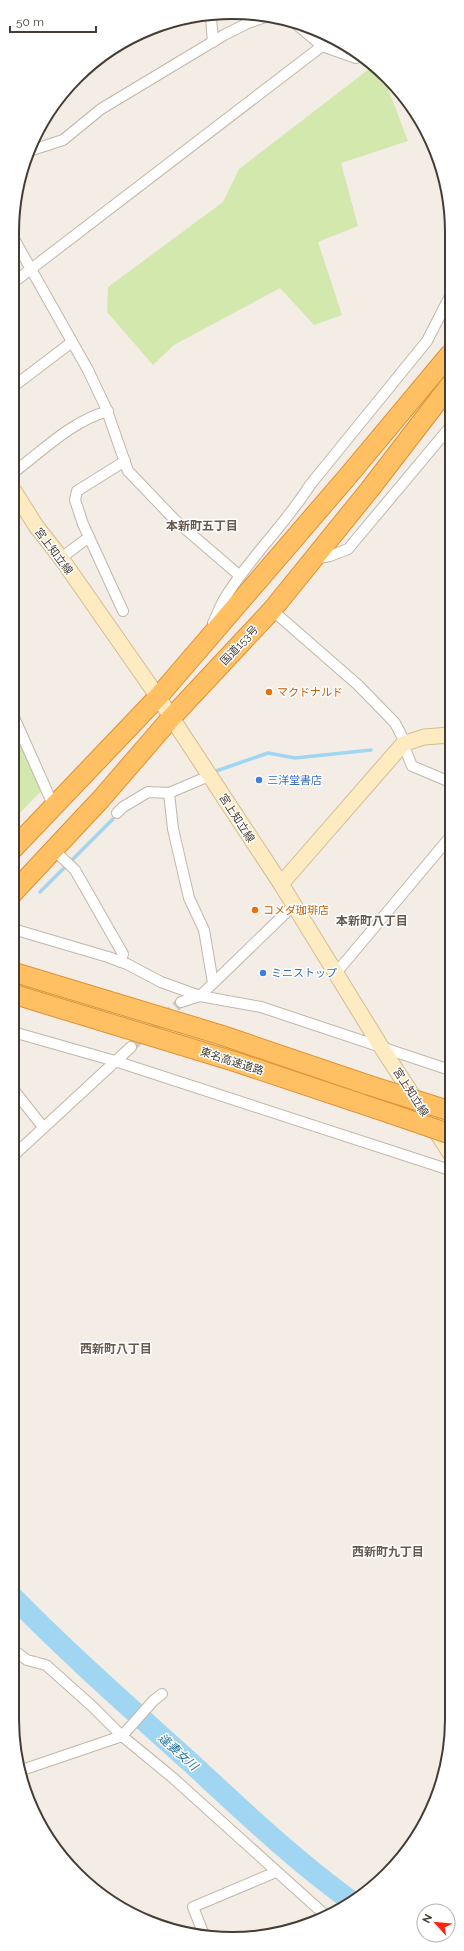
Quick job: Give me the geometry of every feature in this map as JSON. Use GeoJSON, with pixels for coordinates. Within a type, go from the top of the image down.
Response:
{"type":"FeatureCollection","features":[{"type":"Feature","properties":{"kind":"highway"},"geometry":{"type":"LineString","coordinates":[[348,476],[364,445],[445,348]]}},
{"type":"Feature","properties":{"kind":"highway"},"geometry":{"type":"LineString","coordinates":[[19,843],[158,697],[348,476],[445,360]]}},
{"type":"Feature","properties":{"kind":"highway","name":"国道153号"},"geometry":{"type":"LineString","coordinates":[[19,886],[101,799],[171,718],[272,610],[370,489],[445,392]]}},
{"type":"Feature","properties":{"kind":"highway"},"geometry":{"type":"LineString","coordinates":[[370,489],[386,478],[445,409]]}},
{"type":"Feature","properties":{"kind":"highway","name":"東名高速道路"},"geometry":{"type":"LineString","coordinates":[[19,974],[221,1035],[445,1109]]}},
{"type":"Feature","properties":{"kind":"highway","name":"東名高速道路"},"geometry":{"type":"LineString","coordinates":[[19,996],[236,1062],[445,1132]]}},
{"type":"Feature","properties":{"kind":"main road","name":"宮上知立線"},"geometry":{"type":"LineString","coordinates":[[19,499],[36,526],[61,558],[158,697],[281,884],[380,1045],[445,1145]]}},
{"type":"Feature","properties":{"kind":"main road"},"geometry":{"type":"LineString","coordinates":[[281,884],[404,744],[424,737],[445,735]]}},
{"type":"Feature","properties":{"kind":"street"},"geometry":{"type":"LineString","coordinates":[[211,20],[213,42]]}},
{"type":"Feature","properties":{"kind":"street"},"geometry":{"type":"LineString","coordinates":[[36,149],[63,140],[101,109],[213,42],[256,20]]}},
{"type":"Feature","properties":{"kind":"street"},"geometry":{"type":"LineString","coordinates":[[305,32],[322,46],[353,57]]}},
{"type":"Feature","properties":{"kind":"street"},"geometry":{"type":"LineString","coordinates":[[19,279],[322,46]]}},
{"type":"Feature","properties":{"kind":"street"},"geometry":{"type":"LineString","coordinates":[[19,248],[72,342],[108,411],[128,471],[157,504],[240,576]]}},
{"type":"Feature","properties":{"kind":"street"},"geometry":{"type":"LineString","coordinates":[[206,640],[225,599],[240,576],[295,509],[315,479],[428,341],[445,306]]}},
{"type":"Feature","properties":{"kind":"street"},"geometry":{"type":"LineString","coordinates":[[19,382],[72,342]]}},
{"type":"Feature","properties":{"kind":"street"},"geometry":{"type":"LineString","coordinates":[[19,468],[67,429],[91,417],[108,411]]}},
{"type":"Feature","properties":{"kind":"street"},"geometry":{"type":"LineString","coordinates":[[314,559],[330,556],[348,549],[445,434]]}},
{"type":"Feature","properties":{"kind":"street"},"geometry":{"type":"LineString","coordinates":[[123,611],[88,537],[75,500],[77,491],[125,461]]}},
{"type":"Feature","properties":{"kind":"street"},"geometry":{"type":"LineString","coordinates":[[61,558],[88,537]]}},
{"type":"Feature","properties":{"kind":"street"},"geometry":{"type":"LineString","coordinates":[[272,610],[358,686],[396,723],[412,766],[445,780]]}},
{"type":"Feature","properties":{"kind":"street"},"geometry":{"type":"LineString","coordinates":[[19,728],[54,807]]}},
{"type":"Feature","properties":{"kind":"street"},"geometry":{"type":"LineString","coordinates":[[118,814],[123,807],[148,792],[169,793],[209,776]]}},
{"type":"Feature","properties":{"kind":"street"},"geometry":{"type":"LineString","coordinates":[[169,793],[173,829],[190,898],[204,930],[213,983]]}},
{"type":"Feature","properties":{"kind":"street"},"geometry":{"type":"LineString","coordinates":[[336,973],[445,843]]}},
{"type":"Feature","properties":{"kind":"street"},"geometry":{"type":"LineString","coordinates":[[54,850],[75,870],[84,885],[123,954],[120,962]]}},
{"type":"Feature","properties":{"kind":"street"},"geometry":{"type":"LineString","coordinates":[[181,1002],[200,996],[294,905]]}},
{"type":"Feature","properties":{"kind":"street"},"geometry":{"type":"LineString","coordinates":[[19,931],[120,962],[161,982],[200,996],[261,1007],[380,1045],[445,1068]]}},
{"type":"Feature","properties":{"kind":"street"},"geometry":{"type":"LineString","coordinates":[[19,1034],[115,1061],[445,1168]]}},
{"type":"Feature","properties":{"kind":"street"},"geometry":{"type":"LineString","coordinates":[[19,1150],[130,1047]]}},
{"type":"Feature","properties":{"kind":"street"},"geometry":{"type":"LineString","coordinates":[[19,1096],[44,1127]]}},
{"type":"Feature","properties":{"kind":"street"},"geometry":{"type":"LineString","coordinates":[[19,1654],[27,1660],[46,1665],[322,1912]]}},
{"type":"Feature","properties":{"kind":"street"},"geometry":{"type":"LineString","coordinates":[[25,1769],[124,1734],[154,1700],[162,1694]]}},
{"type":"Feature","properties":{"kind":"street"},"geometry":{"type":"LineString","coordinates":[[202,1930],[193,1907],[276,1872]]}},
{"type":"Feature","properties":{"kind":"green space"},"geometry":{"type":"Polygon","coordinates":[[[369,69],[387,86],[408,141],[341,163],[358,226],[318,242],[342,315],[314,325],[280,288],[174,345],[153,365],[107,312],[108,287],[223,202],[239,169],[369,69]]]}},
{"type":"Feature","properties":{"kind":"green space"},"geometry":{"type":"Polygon","coordinates":[[[19,741],[42,790],[19,814],[19,741]]]}},
{"type":"Feature","properties":{"kind":"waterway"},"geometry":{"type":"LineString","coordinates":[[216,771],[268,753],[295,758],[371,750]]}},
{"type":"Feature","properties":{"kind":"waterway"},"geometry":{"type":"LineString","coordinates":[[40,892],[113,819]]}},
{"type":"Feature","properties":{"kind":"waterway","name":"逢妻女川"},"geometry":{"type":"LineString","coordinates":[[19,1603],[122,1701],[248,1816],[288,1851],[347,1898]]}},
{"type":"Feature","properties":{"kind":"tunnel"},"geometry":{"type":"LineString","coordinates":[[131,1047],[181,1002]]}},
{"type":"Feature","properties":{"kind":"place","name":"マクドナルド"},"geometry":{"type":"Point","coordinates":[269,692]}},
{"type":"Feature","properties":{"kind":"place","name":"三洋堂書店"},"geometry":{"type":"Point","coordinates":[259,780]}},
{"type":"Feature","properties":{"kind":"place","name":"コメダ珈琲店"},"geometry":{"type":"Point","coordinates":[255,910]}},
{"type":"Feature","properties":{"kind":"place","name":"ミニストップ"},"geometry":{"type":"Point","coordinates":[263,973]}},
{"type":"Feature","properties":{"kind":"district","name":"本新町五丁目"},"geometry":{"type":"Point","coordinates":[202,526]}},
{"type":"Feature","properties":{"kind":"district","name":"本新町八丁目"},"geometry":{"type":"Point","coordinates":[372,921]}},
{"type":"Feature","properties":{"kind":"district","name":"西新町八丁目"},"geometry":{"type":"Point","coordinates":[116,1349]}},
{"type":"Feature","properties":{"kind":"district","name":"西新町九丁目"},"geometry":{"type":"Point","coordinates":[388,1552]}}]}
